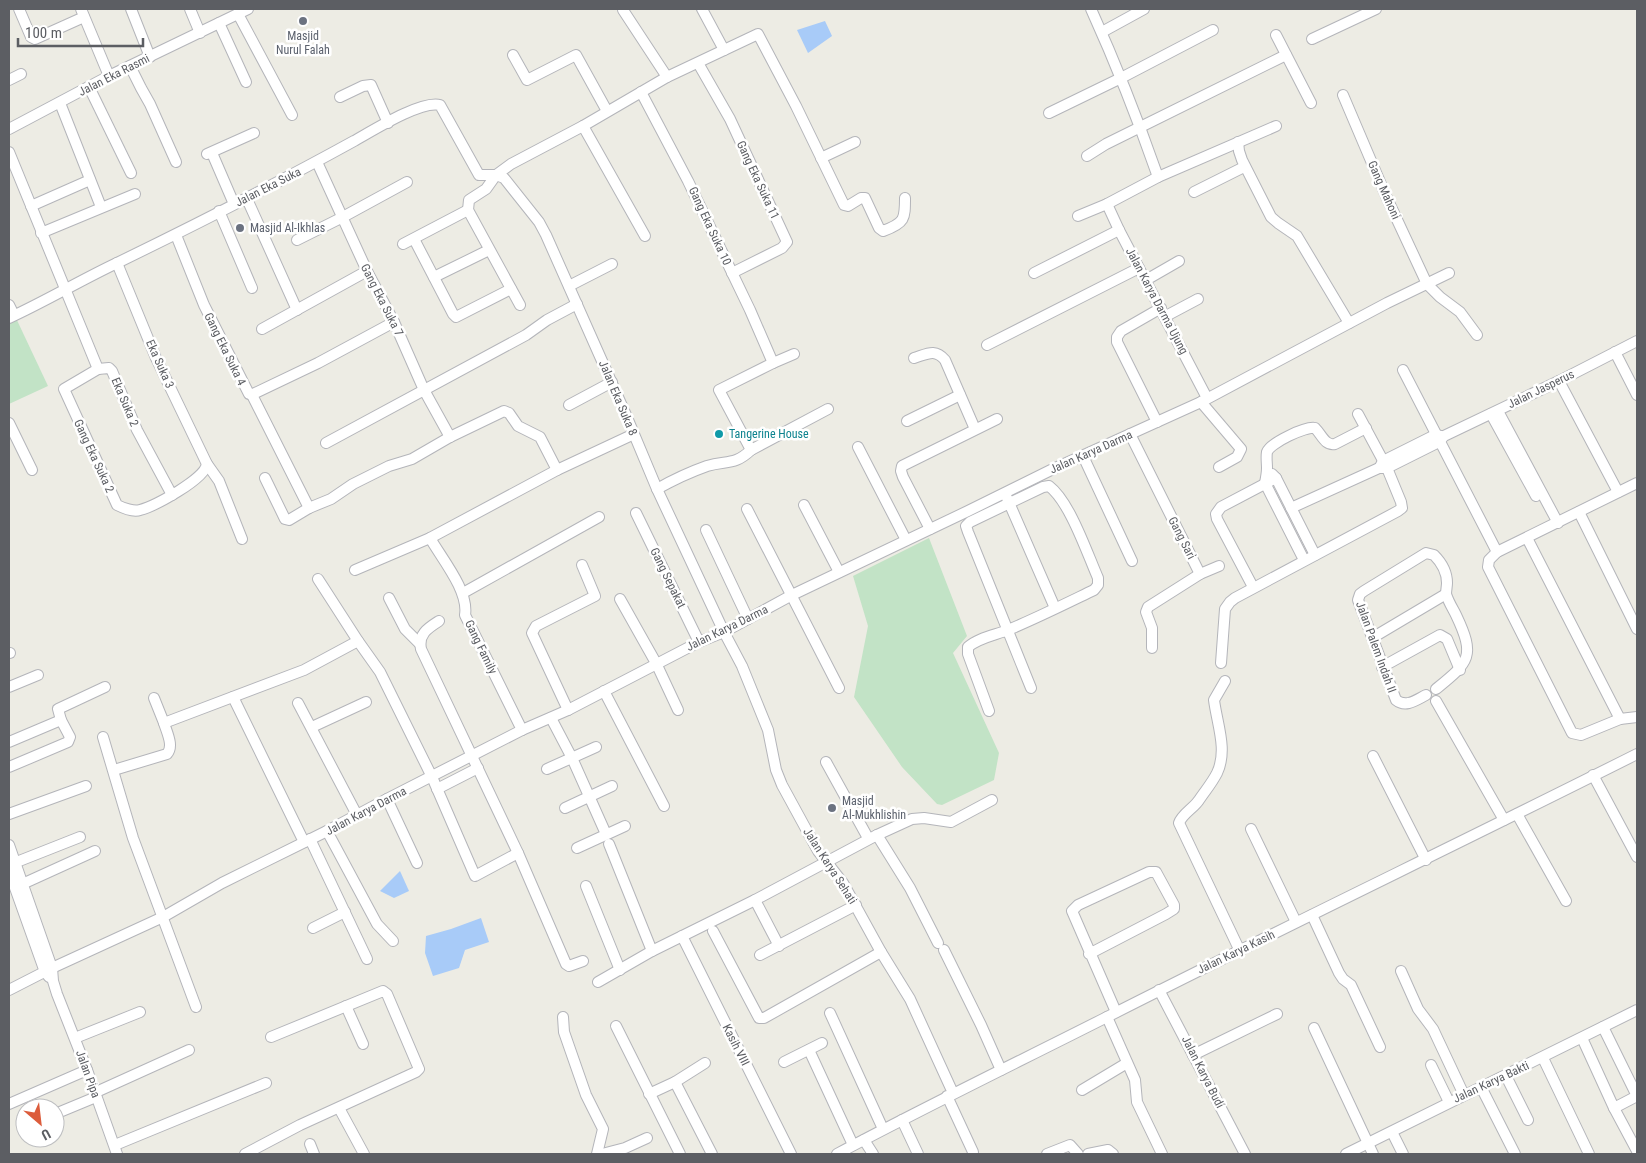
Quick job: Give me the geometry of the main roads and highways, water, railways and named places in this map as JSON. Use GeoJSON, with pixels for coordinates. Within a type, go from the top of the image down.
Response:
{"type":"FeatureCollection","features":[{"type":"Feature","properties":{"kind":"water"},"geometry":{"type":"Polygon","coordinates":[[[825,21],[832,36],[808,53],[797,30],[825,21]]]}},
{"type":"Feature","properties":{"kind":"water"},"geometry":{"type":"Polygon","coordinates":[[[400,871],[409,891],[394,898],[380,891],[400,871]]]}},
{"type":"Feature","properties":{"kind":"water"},"geometry":{"type":"Polygon","coordinates":[[[481,918],[489,942],[465,950],[459,968],[433,976],[425,953],[426,936],[481,918]]]}},
{"type":"Feature","properties":{"kind":"place","name":"Masjid Nurul Falah"},"geometry":{"type":"Point","coordinates":[303,21]}},
{"type":"Feature","properties":{"kind":"place","name":"Masjid Al-Ikhlas"},"geometry":{"type":"Point","coordinates":[240,228]}},
{"type":"Feature","properties":{"kind":"place","name":"Tangerine House"},"geometry":{"type":"Point","coordinates":[719,434]}},
{"type":"Feature","properties":{"kind":"place","name":"Masjid Al-Mukhlishin"},"geometry":{"type":"Point","coordinates":[832,808]}}]}
